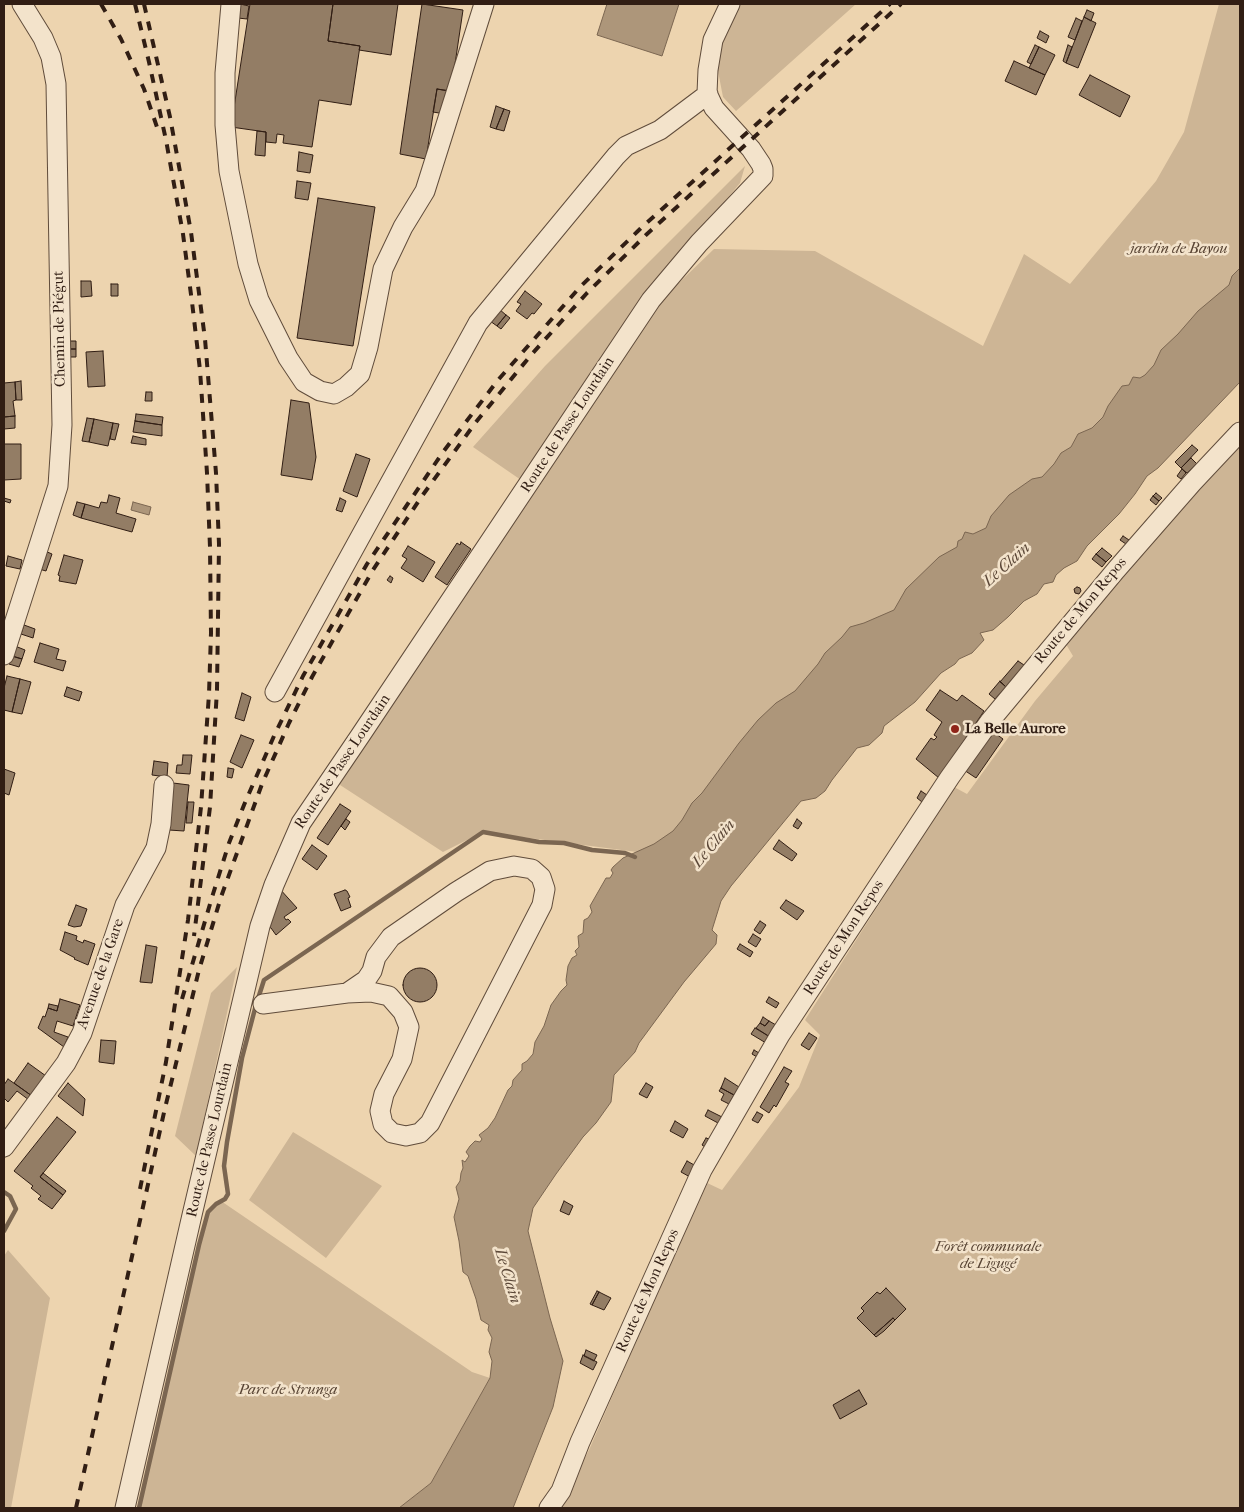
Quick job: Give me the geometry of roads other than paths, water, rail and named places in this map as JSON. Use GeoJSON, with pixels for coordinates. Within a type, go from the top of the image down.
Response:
{"type":"FeatureCollection","features":[{"type":"Feature","properties":{"kind":"street","name":"Chemin de Piégut"},"geometry":{"type":"LineString","coordinates":[[4,655],[58,486],[62,425],[56,84],[51,57],[44,38],[22,4]]}},
{"type":"Feature","properties":{"kind":"street"},"geometry":{"type":"LineString","coordinates":[[231,4],[224,73],[225,125],[229,171],[248,264],[259,300],[293,366],[304,382],[320,391],[334,394],[346,387],[360,374],[368,347],[383,269],[403,227],[425,191],[484,4]]}},
{"type":"Feature","properties":{"kind":"street"},"geometry":{"type":"LineString","coordinates":[[275,692],[478,323],[626,146],[660,130],[708,94],[708,70],[713,40],[730,4]]}},
{"type":"Feature","properties":{"kind":"street","name":"Route de Passe Lourdain"},"geometry":{"type":"LineString","coordinates":[[125,1508],[260,926],[274,885],[301,823],[651,300],[699,243],[763,176],[761,164],[714,108],[708,94]]}},
{"type":"Feature","properties":{"kind":"street","name":"Route de Mon Repos"},"geometry":{"type":"LineString","coordinates":[[549,1508],[562,1491],[580,1442],[702,1170],[780,1035],[944,785],[990,721],[1116,570],[1240,432]]}},
{"type":"Feature","properties":{"kind":"street","name":"Avenue de la Gare"},"geometry":{"type":"LineString","coordinates":[[4,1148],[66,1063],[82,1032],[125,905],[156,848],[161,824],[164,785]]}},
{"type":"Feature","properties":{"kind":"street"},"geometry":{"type":"LineString","coordinates":[[263,1004],[347,992],[371,992],[389,996],[403,1012],[409,1027],[402,1059],[384,1094],[380,1111],[383,1124],[392,1133],[406,1136],[420,1134],[430,1123],[542,905],[545,889],[541,877],[532,869],[514,866],[490,871],[390,937],[376,957],[372,971],[366,980],[347,992]]}},
{"type":"Feature","properties":{"kind":"water"},"geometry":{"type":"Polygon","coordinates":[[[607,4],[679,4],[662,56],[597,35],[607,4]]]}},
{"type":"Feature","properties":{"kind":"water","name":"Le Clain"},"geometry":{"type":"Polygon","coordinates":[[[1240,268],[1240,382],[1158,468],[1147,476],[1119,514],[1087,546],[1077,561],[1056,575],[1053,582],[1044,584],[1037,594],[1024,601],[993,630],[980,633],[984,640],[972,653],[959,659],[941,673],[915,702],[884,726],[882,733],[869,745],[857,748],[825,791],[816,798],[801,801],[731,886],[721,901],[712,930],[717,935],[716,944],[684,982],[639,1043],[635,1052],[614,1075],[611,1102],[583,1137],[533,1208],[528,1231],[563,1361],[553,1407],[513,1508],[399,1508],[431,1483],[490,1378],[492,1361],[489,1352],[492,1338],[488,1330],[489,1325],[481,1320],[468,1276],[463,1272],[454,1217],[459,1199],[456,1187],[460,1181],[463,1168],[462,1160],[465,1162],[469,1156],[466,1152],[475,1141],[480,1142],[482,1139],[479,1135],[488,1128],[495,1118],[508,1090],[512,1086],[513,1080],[522,1070],[522,1064],[533,1054],[535,1042],[544,1026],[551,1005],[567,985],[568,966],[572,958],[577,955],[575,951],[579,947],[578,936],[583,933],[584,920],[592,912],[590,906],[606,878],[610,878],[613,873],[611,870],[613,867],[623,858],[654,844],[673,831],[692,803],[702,793],[758,720],[776,703],[795,691],[825,653],[850,627],[894,610],[906,589],[939,557],[957,547],[958,541],[962,539],[965,532],[973,534],[986,528],[991,516],[1009,495],[1032,479],[1042,477],[1061,453],[1071,447],[1078,434],[1092,428],[1103,417],[1122,386],[1129,385],[1133,377],[1140,378],[1145,375],[1154,365],[1161,350],[1198,311],[1229,285],[1232,276],[1240,268]]]}},
{"type":"Feature","properties":{"kind":"water"},"geometry":{"type":"Polygon","coordinates":[[[133,502],[151,507],[149,515],[131,510],[133,502]]]}},
{"type":"Feature","properties":{"kind":"waterway"},"geometry":{"type":"LineString","coordinates":[[139,1508],[208,1212],[225,1199],[228,1194],[224,1166],[227,1142],[242,1058],[264,980],[483,832],[539,842],[564,843],[592,850],[625,853],[635,857]]}},
{"type":"Feature","properties":{"kind":"waterway"},"geometry":{"type":"LineString","coordinates":[[4,1192],[10,1196],[16,1209],[4,1231]]}},
{"type":"Feature","properties":{"kind":"railway"},"geometry":{"type":"LineString","coordinates":[[101,4],[121,39],[144,89],[158,130]]}},
{"type":"Feature","properties":{"kind":"railway"},"geometry":{"type":"LineString","coordinates":[[135,4],[166,140],[183,234],[192,302],[200,370],[207,473],[211,633],[209,694],[201,807],[188,920],[166,1062],[140,1189]]}},
{"type":"Feature","properties":{"kind":"railway"},"geometry":{"type":"LineString","coordinates":[[144,4],[170,117],[191,232],[205,339],[216,473],[219,544],[217,690],[210,807],[194,936]]}},
{"type":"Feature","properties":{"kind":"railway"},"geometry":{"type":"LineString","coordinates":[[182,999],[229,843],[274,736],[303,676],[367,564],[443,452],[498,380],[580,287],[640,229],[890,4]]}},
{"type":"Feature","properties":{"kind":"railway"},"geometry":{"type":"LineString","coordinates":[[76,1508],[165,1108],[199,970],[221,897],[262,784],[312,677],[373,570],[422,496],[476,422],[531,355],[587,293],[647,234],[901,4]]}},
{"type":"Feature","properties":{"kind":"place","name":"La Belle Aurore"},"geometry":{"type":"Point","coordinates":[955,729]}},
{"type":"Feature","properties":{"kind":"park label","name":"jardin de Bayou"},"geometry":{"type":"Point","coordinates":[1179,249]}},
{"type":"Feature","properties":{"kind":"park label","name":"Forêt communale de Ligugé"},"geometry":{"type":"Point","coordinates":[988,1256]}},
{"type":"Feature","properties":{"kind":"park label","name":"Parc de Strunga"},"geometry":{"type":"Point","coordinates":[288,1390]}}]}
